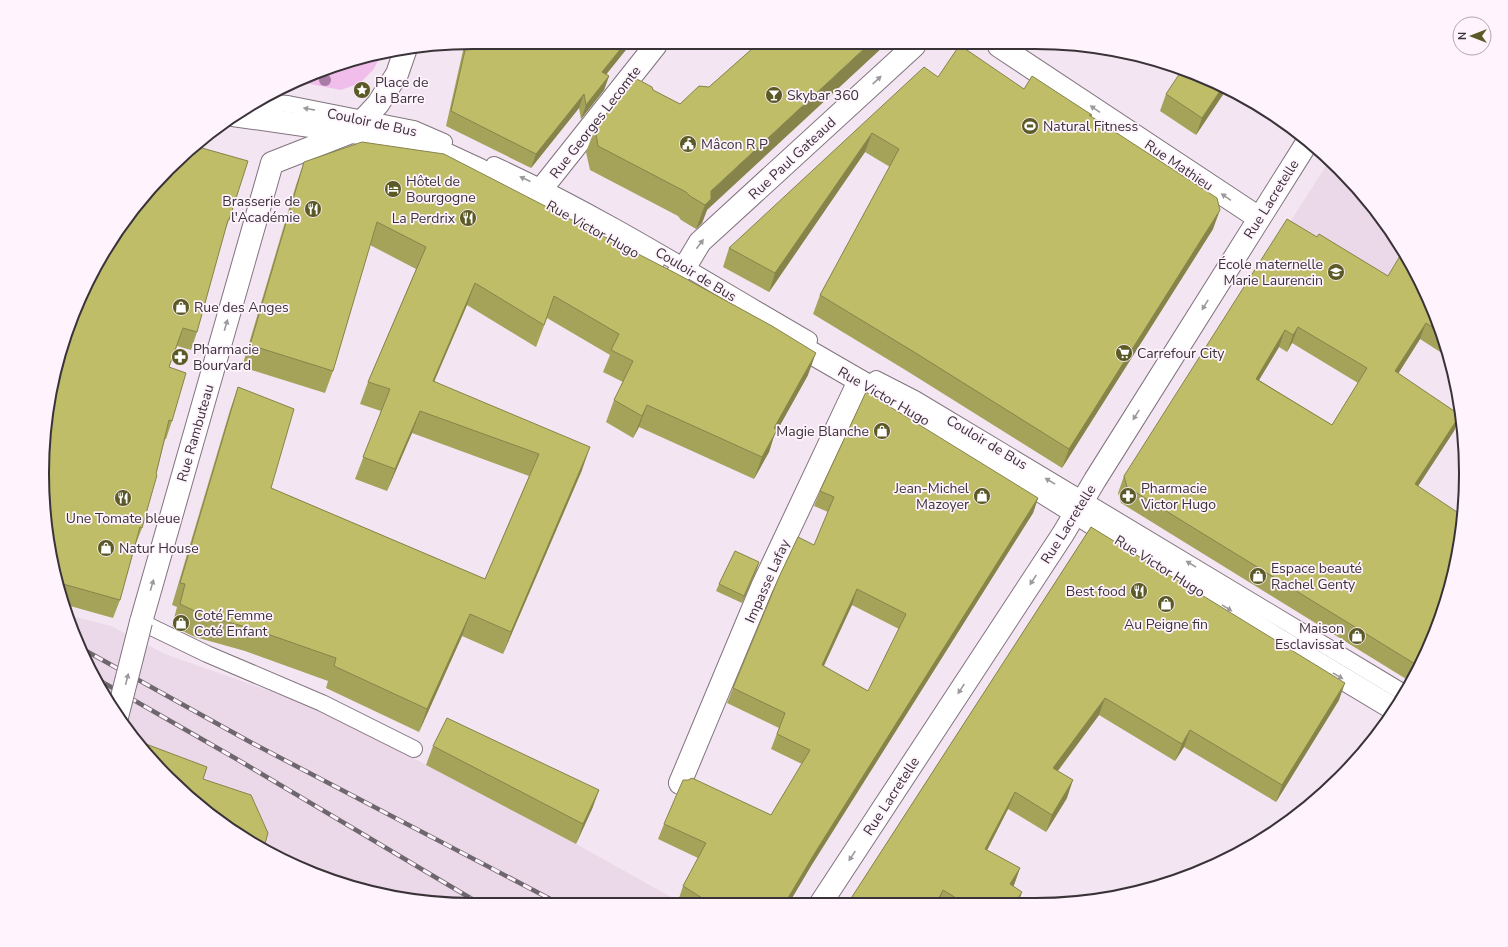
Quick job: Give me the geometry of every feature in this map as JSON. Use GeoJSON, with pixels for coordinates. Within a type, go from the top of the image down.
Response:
{"type":"FeatureCollection","features":[{"type":"Feature","properties":{"kind":"street","name":"Rue Georges Lecomte"},"geometry":{"type":"LineString","coordinates":[[539,192],[653,49]]}},
{"type":"Feature","properties":{"kind":"street","name":"Rue Paul Gateaud"},"geometry":{"type":"LineString","coordinates":[[681,271],[700,242],[911,49]]}},
{"type":"Feature","properties":{"kind":"street","name":"Rue Mathieu"},"geometry":{"type":"LineString","coordinates":[[1004,49],[1259,218]]}},
{"type":"Feature","properties":{"kind":"street"},"geometry":{"type":"LineString","coordinates":[[358,126],[378,104],[397,74],[404,55]]}},
{"type":"Feature","properties":{"kind":"street","name":"Rue Victor Hugo"},"geometry":{"type":"LineString","coordinates":[[246,116],[358,126],[426,145],[480,170],[539,192],[681,271],[859,381],[1080,506],[1279,640],[1389,706]]}},
{"type":"Feature","properties":{"kind":"street","name":"Rue Rambuteau"},"geometry":{"type":"LineString","coordinates":[[120,707],[141,622],[272,163],[358,126]]}},
{"type":"Feature","properties":{"kind":"street","name":"Rue Lacretelle"},"geometry":{"type":"LineString","coordinates":[[824,898],[1058,541],[1305,146]]}},
{"type":"Feature","properties":{"kind":"street","name":"Impasse Lafay"},"geometry":{"type":"LineString","coordinates":[[680,783],[762,588],[859,381]]}},
{"type":"Feature","properties":{"kind":"lane","name":"Couloir de Bus"},"geometry":{"type":"LineString","coordinates":[[268,103],[288,104],[358,126]]}},
{"type":"Feature","properties":{"kind":"lane","name":"Couloir de Bus"},"geometry":{"type":"LineString","coordinates":[[681,271],[734,297],[868,374],[915,399],[1080,506],[1399,690]]}},
{"type":"Feature","properties":{"kind":"lane"},"geometry":{"type":"LineString","coordinates":[[141,622],[207,654],[322,703],[414,749]]}},
{"type":"Feature","properties":{"kind":"shaded area"},"geometry":{"type":"Polygon","coordinates":[[[379,60],[373,70],[360,83],[341,90],[306,83],[364,63],[379,60]]]}},
{"type":"Feature","properties":{"kind":"shaded area","name":"École maternelle Marie Laurencin"},"geometry":{"type":"Polygon","coordinates":[[[1326,165],[1354,194],[1371,215],[1402,261],[1416,287],[1240,301],[1326,165]]]}},
{"type":"Feature","properties":{"kind":"shaded area"},"geometry":{"type":"Polygon","coordinates":[[[74,617],[111,626],[165,654],[320,709],[576,844],[673,898],[474,898],[418,894],[364,884],[337,875],[311,866],[264,842],[182,782],[154,753],[137,732],[106,686],[81,636],[74,617]]]}},
{"type":"Feature","properties":{"kind":"building"},"geometry":{"type":"Polygon","coordinates":[[[465,49],[621,49],[602,72],[609,76],[586,105],[584,94],[536,154],[451,111],[465,49]]]}},
{"type":"Feature","properties":{"kind":"building","name":"Mâcon R P"},"geometry":{"type":"Polygon","coordinates":[[[752,49],[864,49],[711,191],[711,199],[705,205],[686,192],[598,146],[595,128],[635,78],[652,87],[653,90],[680,104],[699,86],[709,87],[752,49]]]}},
{"type":"Feature","properties":{"kind":"building"},"geometry":{"type":"Polygon","coordinates":[[[957,49],[965,49],[1024,89],[1032,76],[1217,198],[1220,210],[1069,449],[820,295],[899,149],[872,133],[775,273],[729,248],[924,67],[938,77],[957,49]]]}},
{"type":"Feature","properties":{"kind":"building"},"geometry":{"type":"Polygon","coordinates":[[[1179,75],[1197,81],[1219,92],[1202,118],[1166,94],[1179,75]]]}},
{"type":"Feature","properties":{"kind":"building"},"geometry":{"type":"Polygon","coordinates":[[[362,142],[444,154],[679,275],[772,326],[816,353],[774,428],[777,430],[762,457],[647,405],[642,416],[614,400],[633,361],[611,350],[619,334],[554,296],[544,325],[475,283],[433,381],[590,447],[511,632],[470,614],[427,709],[334,666],[336,658],[253,629],[203,615],[180,604],[185,584],[180,583],[238,387],[294,409],[271,488],[485,579],[539,454],[420,411],[395,469],[363,457],[390,389],[368,382],[426,247],[377,222],[333,371],[250,345],[304,162],[362,142]]]}},
{"type":"Feature","properties":{"kind":"building"},"geometry":{"type":"Polygon","coordinates":[[[202,148],[248,161],[228,220],[197,332],[183,328],[169,367],[186,373],[172,421],[169,420],[157,475],[142,528],[140,527],[120,600],[63,583],[53,529],[49,474],[50,446],[57,391],[63,364],[81,311],[106,261],[137,215],[154,194],[173,173],[202,148]]]}},
{"type":"Feature","properties":{"kind":"building"},"geometry":{"type":"Polygon","coordinates":[[[1287,219],[1317,237],[1319,234],[1388,276],[1399,257],[1427,311],[1433,327],[1426,323],[1395,371],[1454,411],[1455,422],[1415,484],[1457,512],[1451,556],[1445,583],[1427,636],[1414,663],[1127,487],[1124,476],[1287,219]],[[1298,327],[1293,335],[1285,330],[1256,379],[1332,425],[1367,368],[1298,327]]]}},
{"type":"Feature","properties":{"kind":"building"},"geometry":{"type":"Polygon","coordinates":[[[866,392],[1038,498],[788,898],[702,898],[683,886],[706,843],[664,824],[683,780],[692,778],[771,815],[810,750],[777,734],[785,713],[733,688],[779,577],[798,537],[814,545],[834,497],[820,491],[866,392]],[[857,589],[822,665],[868,691],[906,614],[857,589]]]}},
{"type":"Feature","properties":{"kind":"building"},"geometry":{"type":"Polygon","coordinates":[[[1091,527],[1345,683],[1282,785],[1190,730],[1182,744],[1105,698],[1053,768],[1073,780],[1052,815],[1015,792],[985,849],[1020,868],[1010,884],[1022,892],[1018,898],[956,898],[943,890],[939,898],[851,898],[1091,527]]]}},
{"type":"Feature","properties":{"kind":"building"},"geometry":{"type":"Polygon","coordinates":[[[735,551],[759,562],[744,596],[719,584],[735,551]]]}},
{"type":"Feature","properties":{"kind":"building"},"geometry":{"type":"Polygon","coordinates":[[[447,718],[599,790],[583,824],[433,746],[447,718]]]}},
{"type":"Feature","properties":{"kind":"building"},"geometry":{"type":"Polygon","coordinates":[[[147,744],[207,767],[203,779],[251,795],[268,833],[265,843],[215,810],[173,774],[147,744]]]}},
{"type":"Feature","properties":{"kind":"railway"},"geometry":{"type":"LineString","coordinates":[[89,653],[252,743],[548,898]]}},
{"type":"Feature","properties":{"kind":"railway"},"geometry":{"type":"LineString","coordinates":[[105,683],[240,761],[470,898]]}},
{"type":"Feature","properties":{"kind":"place","name":"Place de la Barre"},"geometry":{"type":"Point","coordinates":[362,90]}},
{"type":"Feature","properties":{"kind":"place","name":"Skybar 360"},"geometry":{"type":"Point","coordinates":[774,95]}},
{"type":"Feature","properties":{"kind":"place","name":"Natural Fitness"},"geometry":{"type":"Point","coordinates":[1030,126]}},
{"type":"Feature","properties":{"kind":"place","name":"Mâcon R P"},"geometry":{"type":"Point","coordinates":[688,144]}},
{"type":"Feature","properties":{"kind":"place","name":"Hôtel de Bourgogne"},"geometry":{"type":"Point","coordinates":[393,189]}},
{"type":"Feature","properties":{"kind":"place","name":"Brasserie de l'Académie"},"geometry":{"type":"Point","coordinates":[313,209]}},
{"type":"Feature","properties":{"kind":"place","name":"La Perdrix"},"geometry":{"type":"Point","coordinates":[468,218]}},
{"type":"Feature","properties":{"kind":"place","name":"École maternelle Marie Laurencin"},"geometry":{"type":"Point","coordinates":[1336,272]}},
{"type":"Feature","properties":{"kind":"place","name":"Rue des Anges"},"geometry":{"type":"Point","coordinates":[181,307]}},
{"type":"Feature","properties":{"kind":"place","name":"Carrefour City"},"geometry":{"type":"Point","coordinates":[1124,353]}},
{"type":"Feature","properties":{"kind":"place","name":"Pharmacie Bourvard"},"geometry":{"type":"Point","coordinates":[180,357]}},
{"type":"Feature","properties":{"kind":"place","name":"Magie Blanche"},"geometry":{"type":"Point","coordinates":[882,431]}},
{"type":"Feature","properties":{"kind":"place","name":"Jean-Michel Mazoyer"},"geometry":{"type":"Point","coordinates":[982,496]}},
{"type":"Feature","properties":{"kind":"place","name":"Pharmacie Victor Hugo"},"geometry":{"type":"Point","coordinates":[1128,496]}},
{"type":"Feature","properties":{"kind":"place","name":"Une Tomate bleue"},"geometry":{"type":"Point","coordinates":[123,498]}},
{"type":"Feature","properties":{"kind":"place","name":"Natur House"},"geometry":{"type":"Point","coordinates":[106,548]}},
{"type":"Feature","properties":{"kind":"place","name":"Espace beauté Rachel Genty"},"geometry":{"type":"Point","coordinates":[1258,576]}},
{"type":"Feature","properties":{"kind":"place","name":"Best food"},"geometry":{"type":"Point","coordinates":[1139,591]}},
{"type":"Feature","properties":{"kind":"place","name":"Au Peigne fin"},"geometry":{"type":"Point","coordinates":[1166,604]}},
{"type":"Feature","properties":{"kind":"place","name":"Coté Femme Coté Enfant"},"geometry":{"type":"Point","coordinates":[181,623]}},
{"type":"Feature","properties":{"kind":"place","name":"Maison Esclavissat"},"geometry":{"type":"Point","coordinates":[1357,636]}}]}
